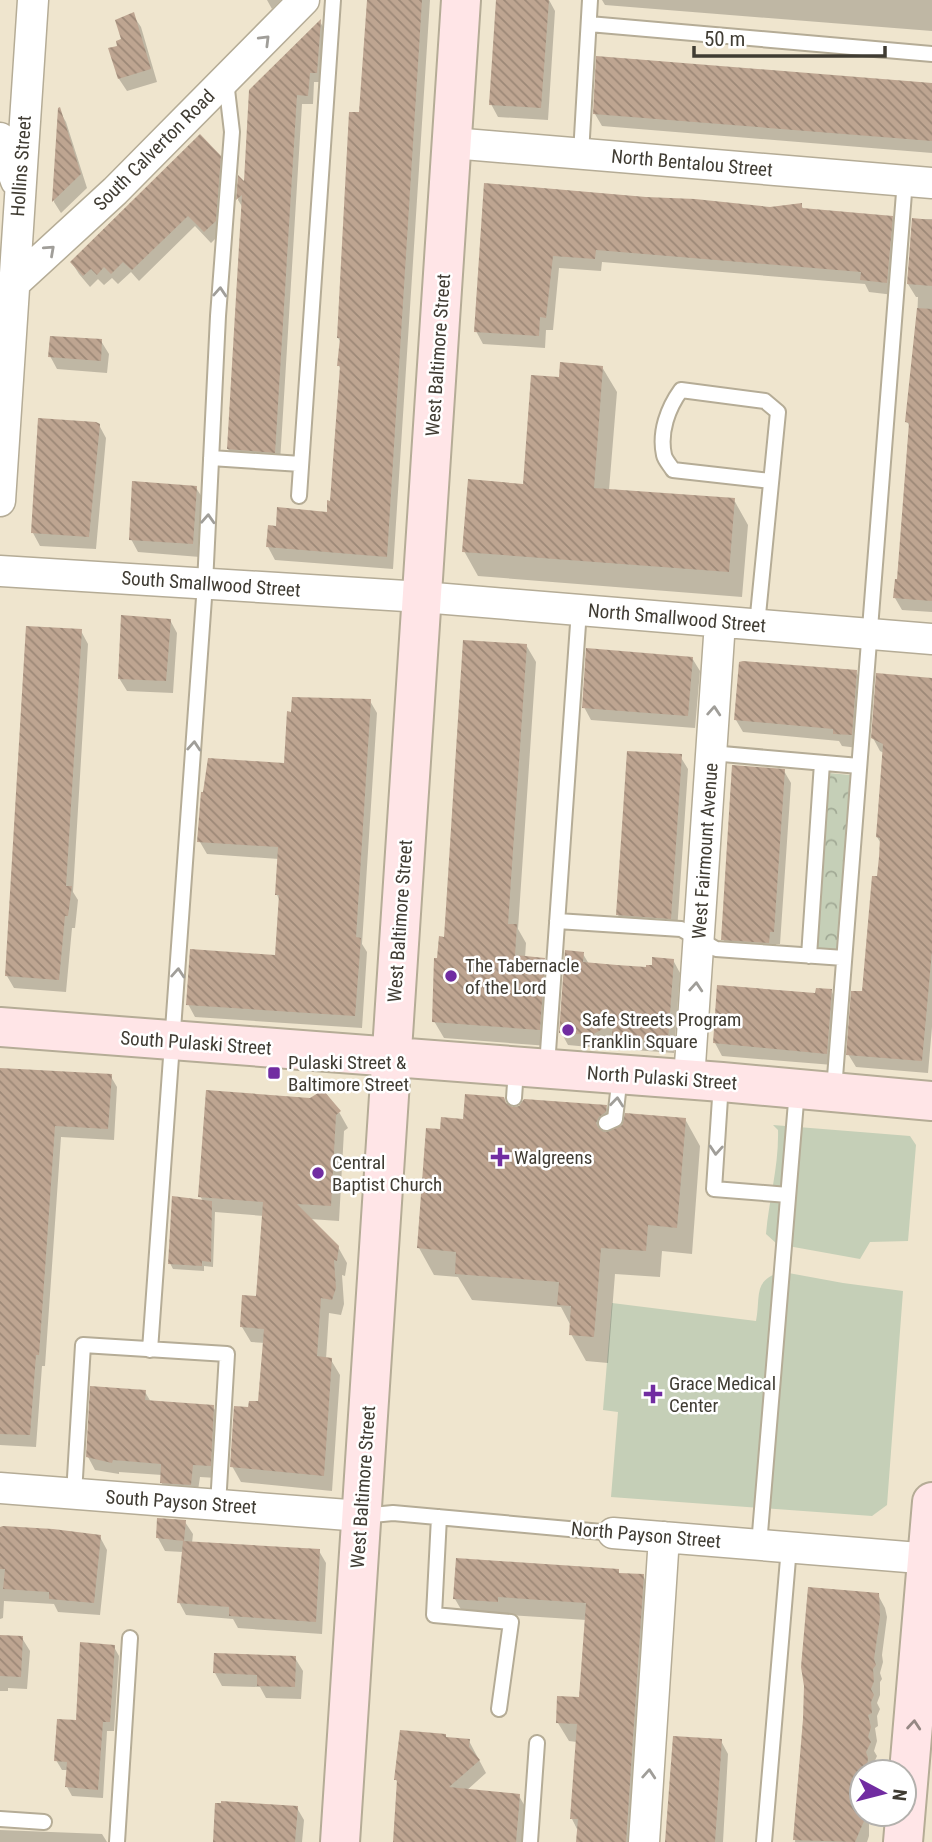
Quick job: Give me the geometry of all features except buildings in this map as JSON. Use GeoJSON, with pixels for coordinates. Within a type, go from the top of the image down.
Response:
{"type":"FeatureCollection","features":[{"type":"Feature","properties":{"kind":"main road","name":"West Baltimore Street"},"geometry":{"type":"LineString","coordinates":[[340,1842],[461,0]]}},
{"type":"Feature","properties":{"kind":"main road","name":"South Pulaski Street"},"geometry":{"type":"LineString","coordinates":[[0,1027],[391,1057]]}},
{"type":"Feature","properties":{"kind":"main road","name":"North Pulaski Street"},"geometry":{"type":"LineString","coordinates":[[391,1057],[526,1079],[620,1074],[932,1101]]}},
{"type":"Feature","properties":{"kind":"main road"},"geometry":{"type":"LineString","coordinates":[[903,1842],[930,1559],[932,1503]]}},
{"type":"Feature","properties":{"kind":"street","name":"Hollins Street"},"geometry":{"type":"LineString","coordinates":[[0,501],[7,290],[19,191],[33,0]]}},
{"type":"Feature","properties":{"kind":"street","name":"South Calverton Road"},"geometry":{"type":"LineString","coordinates":[[7,290],[115,191],[304,0]]}},
{"type":"Feature","properties":{"kind":"street"},"geometry":{"type":"LineString","coordinates":[[0,138],[19,191]]}},
{"type":"Feature","properties":{"kind":"street","name":"North Bentalou Street"},"geometry":{"type":"LineString","coordinates":[[452,143],[918,181]]}},
{"type":"Feature","properties":{"kind":"street","name":"South Smallwood Street"},"geometry":{"type":"LineString","coordinates":[[0,571],[422,597]]}},
{"type":"Feature","properties":{"kind":"street","name":"North Smallwood Street"},"geometry":{"type":"LineString","coordinates":[[422,597],[932,639]]}},
{"type":"Feature","properties":{"kind":"street","name":"West Fairmount Avenue"},"geometry":{"type":"LineString","coordinates":[[705,1081],[699,940],[720,622]]}},
{"type":"Feature","properties":{"kind":"street","name":"South Payson Street"},"geometry":{"type":"LineString","coordinates":[[0,1488],[361,1516]]}},
{"type":"Feature","properties":{"kind":"street","name":"North Payson Street"},"geometry":{"type":"LineString","coordinates":[[613,1533],[930,1559]]}},
{"type":"Feature","properties":{"kind":"street"},"geometry":{"type":"LineString","coordinates":[[644,1842],[664,1537]]}},
{"type":"Feature","properties":{"kind":"lane"},"geometry":{"type":"LineString","coordinates":[[299,496],[333,0]]}},
{"type":"Feature","properties":{"kind":"lane"},"geometry":{"type":"LineString","coordinates":[[581,154],[590,0]]}},
{"type":"Feature","properties":{"kind":"lane"},"geometry":{"type":"LineString","coordinates":[[589,24],[932,54]]}},
{"type":"Feature","properties":{"kind":"lane"},"geometry":{"type":"LineString","coordinates":[[150,1350],[205,584],[218,316],[232,132],[226,79]]}},
{"type":"Feature","properties":{"kind":"lane"},"geometry":{"type":"LineString","coordinates":[[834,1092],[869,634],[918,181]]}},
{"type":"Feature","properties":{"kind":"lane"},"geometry":{"type":"LineString","coordinates":[[757,625],[778,412],[765,401],[681,390],[670,405],[664,428],[664,456],[673,470],[771,481]]}},
{"type":"Feature","properties":{"kind":"lane"},"geometry":{"type":"LineString","coordinates":[[211,458],[301,464]]}},
{"type":"Feature","properties":{"kind":"lane"},"geometry":{"type":"LineString","coordinates":[[526,1079],[557,921],[579,610]]}},
{"type":"Feature","properties":{"kind":"lane"},"geometry":{"type":"LineString","coordinates":[[711,753],[859,766]]}},
{"type":"Feature","properties":{"kind":"lane"},"geometry":{"type":"LineString","coordinates":[[809,956],[822,763]]}},
{"type":"Feature","properties":{"kind":"lane"},"geometry":{"type":"LineString","coordinates":[[557,921],[681,929],[716,949],[844,958]]}},
{"type":"Feature","properties":{"kind":"lane"},"geometry":{"type":"LineString","coordinates":[[606,1123],[615,1119],[620,1074]]}},
{"type":"Feature","properties":{"kind":"lane"},"geometry":{"type":"LineString","coordinates":[[705,1081],[713,1189],[788,1195]]}},
{"type":"Feature","properties":{"kind":"lane"},"geometry":{"type":"LineString","coordinates":[[765,1842],[788,1195],[797,1088]]}},
{"type":"Feature","properties":{"kind":"lane"},"geometry":{"type":"LineString","coordinates":[[74,1494],[83,1345],[227,1354],[218,1505]]}},
{"type":"Feature","properties":{"kind":"lane","name":"North Payson Street"},"geometry":{"type":"LineString","coordinates":[[361,1516],[393,1513],[613,1533]]}},
{"type":"Feature","properties":{"kind":"lane"},"geometry":{"type":"LineString","coordinates":[[439,1517],[433,1615],[511,1622],[499,1709]]}},
{"type":"Feature","properties":{"kind":"lane"},"geometry":{"type":"LineString","coordinates":[[117,1842],[130,1638]]}},
{"type":"Feature","properties":{"kind":"lane"},"geometry":{"type":"LineString","coordinates":[[530,1842],[537,1742]]}},
{"type":"Feature","properties":{"kind":"lane"},"geometry":{"type":"LineString","coordinates":[[0,1819],[44,1822]]}},
{"type":"Feature","properties":{"kind":"green space"},"geometry":{"type":"Polygon","coordinates":[[[829,773],[850,775],[837,953],[815,951],[829,773]]]}},
{"type":"Feature","properties":{"kind":"green space"},"geometry":{"type":"Polygon","coordinates":[[[773,1125],[910,1136],[916,1145],[908,1241],[870,1242],[860,1259],[777,1244],[766,1234],[778,1143],[778,1130],[773,1125]]]}},
{"type":"Feature","properties":{"kind":"green space"},"geometry":{"type":"Polygon","coordinates":[[[783,1272],[903,1291],[887,1505],[872,1516],[611,1497],[618,1412],[603,1410],[612,1303],[756,1321],[762,1284],[773,1275],[783,1272]]]}},
{"type":"Feature","properties":{"kind":"place","name":"The Tabernacle of the Lord"},"geometry":{"type":"Point","coordinates":[451,976]}},
{"type":"Feature","properties":{"kind":"place","name":"Safe Streets Program Franklin Square"},"geometry":{"type":"Point","coordinates":[568,1030]}},
{"type":"Feature","properties":{"kind":"place","name":"Pulaski Street & Baltimore Street"},"geometry":{"type":"Point","coordinates":[274,1073]}},
{"type":"Feature","properties":{"kind":"place","name":"Walgreens"},"geometry":{"type":"Point","coordinates":[500,1157]}},
{"type":"Feature","properties":{"kind":"place","name":"Central Baptist Church"},"geometry":{"type":"Point","coordinates":[318,1173]}},
{"type":"Feature","properties":{"kind":"place","name":"Grace Medical Center"},"geometry":{"type":"Point","coordinates":[653,1394]}}]}
